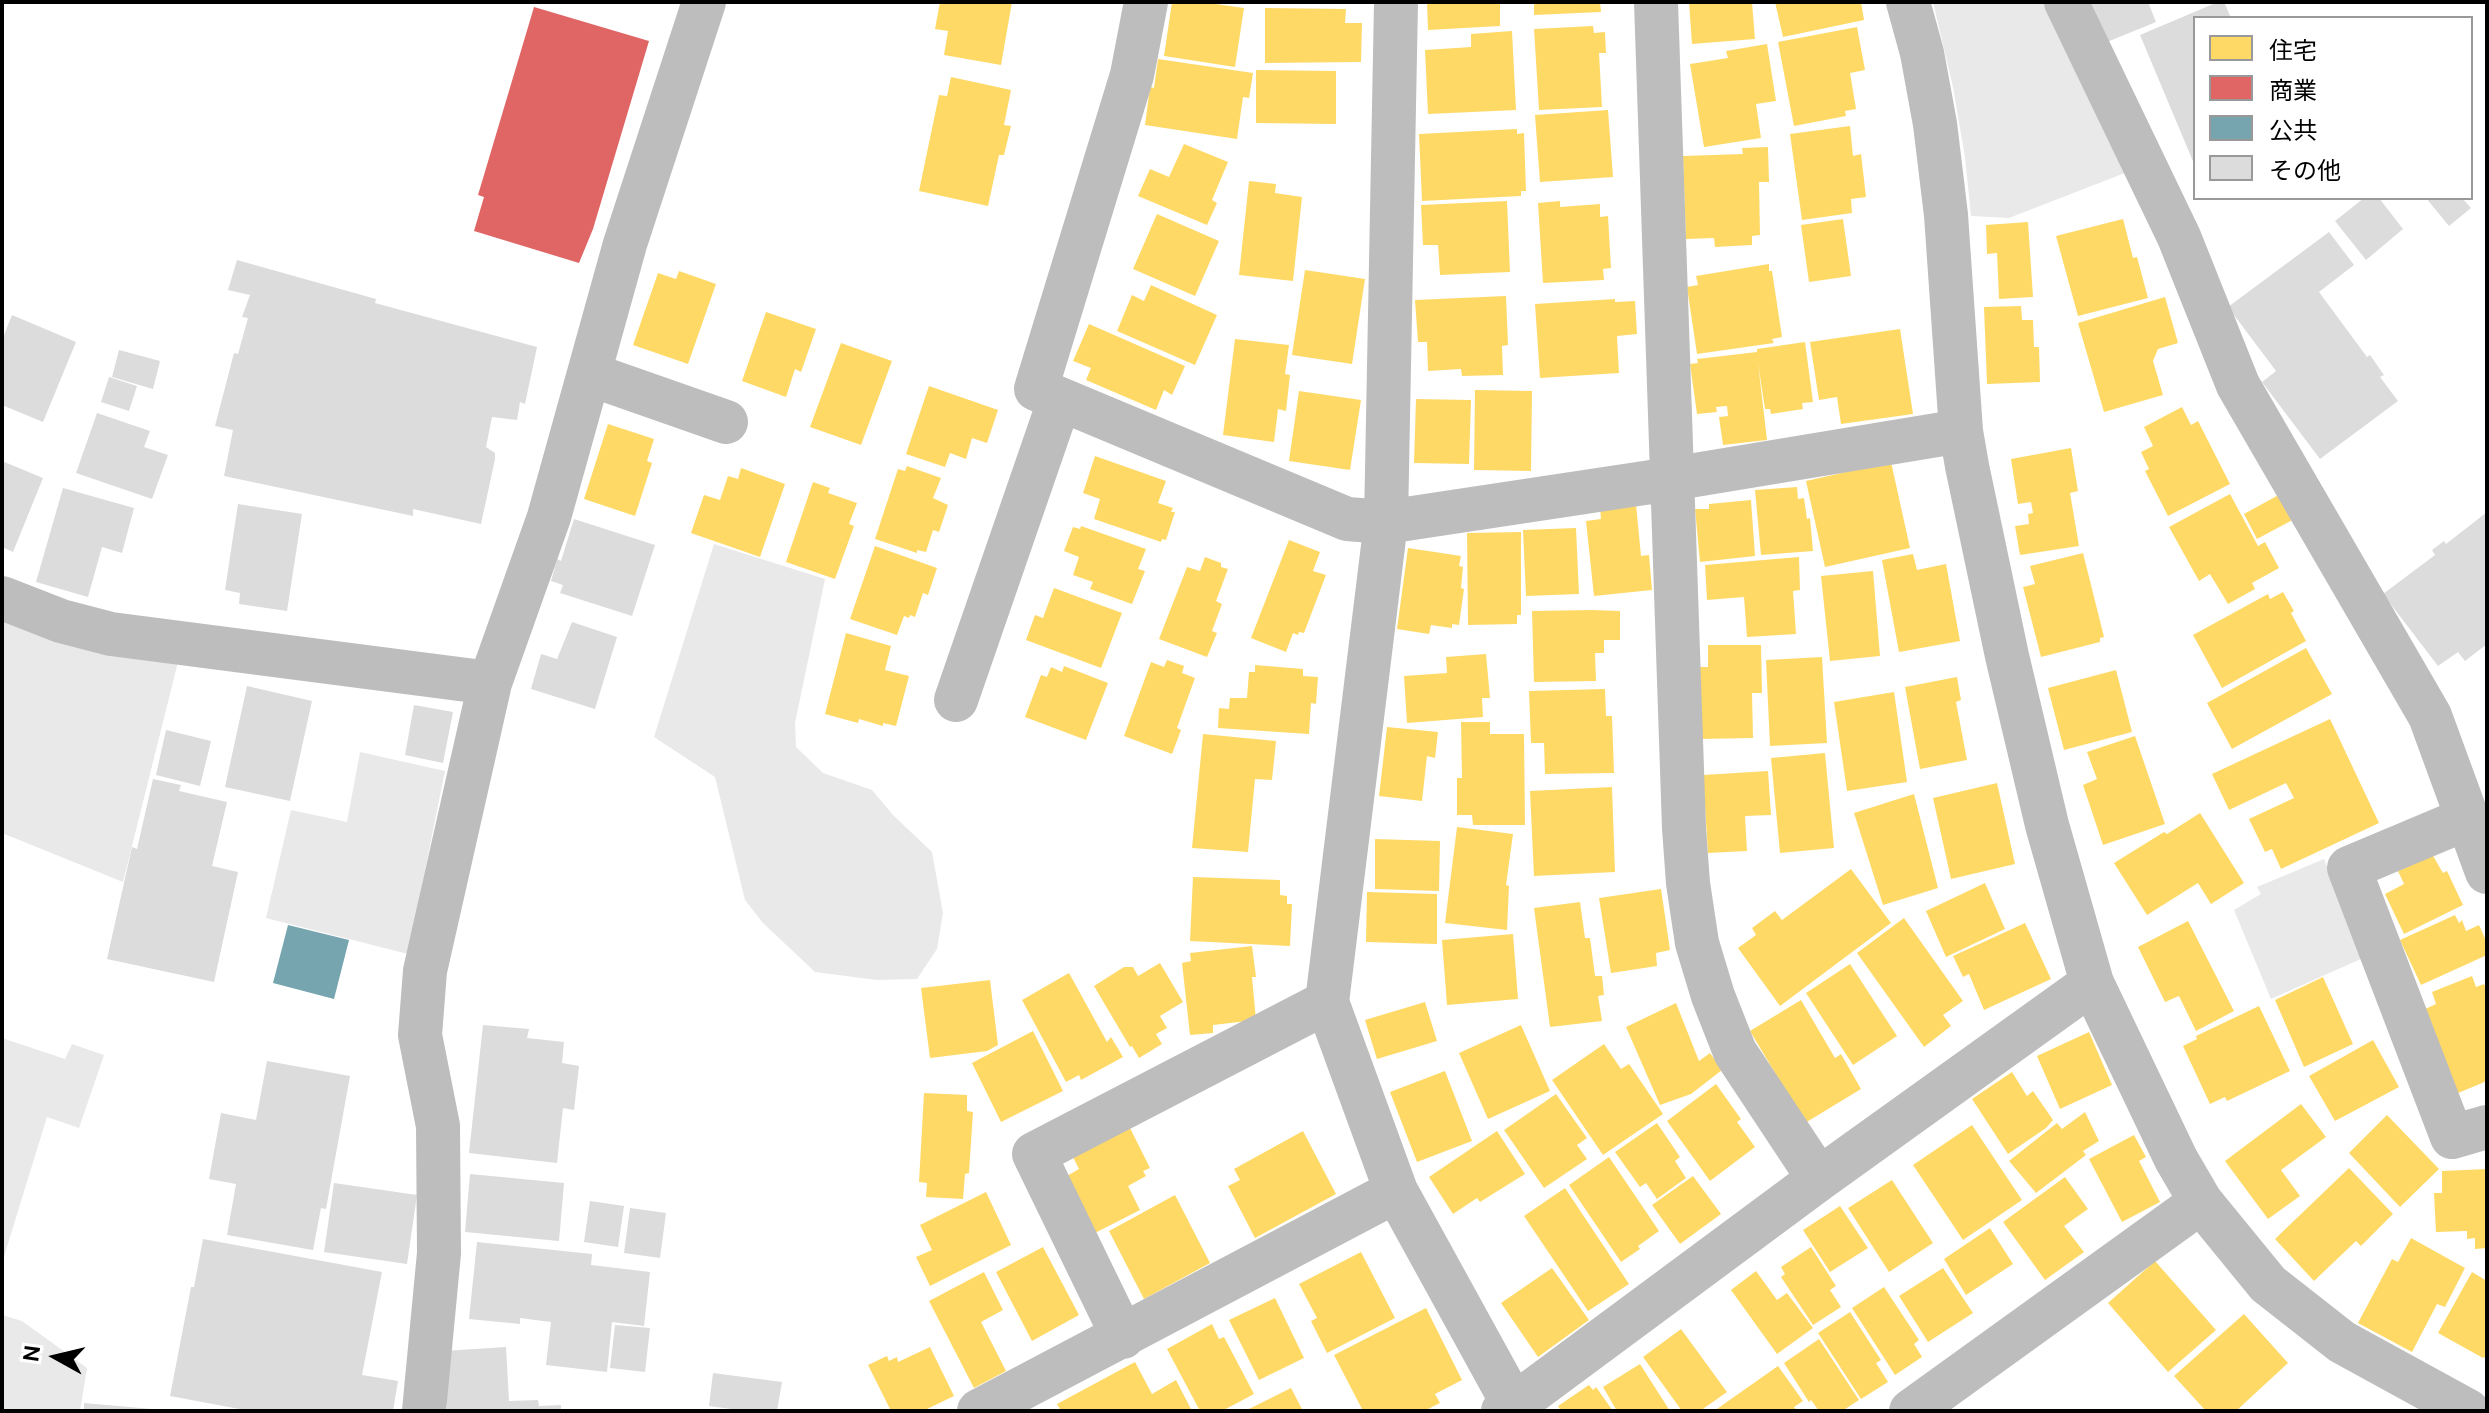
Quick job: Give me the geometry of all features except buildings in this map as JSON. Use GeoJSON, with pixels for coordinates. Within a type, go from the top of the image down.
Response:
{"type":"FeatureCollection","features":[{"type":"Feature","properties":{"kind":"street"},"geometry":{"type":"LineString","coordinates":[[424,1411],[439,1253],[438,1126],[420,1035],[424,984],[490,683],[549,517],[625,244],[704,2]]}},
{"type":"Feature","properties":{"kind":"street"},"geometry":{"type":"LineString","coordinates":[[1146,2],[1132,75],[1036,389],[1347,519],[1386,522],[1961,431]]}},
{"type":"Feature","properties":{"kind":"street"},"geometry":{"type":"LineString","coordinates":[[1396,2],[1386,522],[1327,1002],[1396,1191],[1512,1409],[1819,1179],[2092,983]]}},
{"type":"Feature","properties":{"kind":"street"},"geometry":{"type":"LineString","coordinates":[[1656,2],[1688,883],[1697,943],[1735,1052],[1819,1179]]}},
{"type":"Feature","properties":{"kind":"street"},"geometry":{"type":"LineString","coordinates":[[1908,2],[1922,53],[1935,124],[1946,215],[1961,431],[2011,672],[2047,825],[2092,983],[2176,1159],[2201,1202],[2268,1284],[2342,1342],[2468,1411]]}},
{"type":"Feature","properties":{"kind":"street"},"geometry":{"type":"LineString","coordinates":[[2066,2],[2179,237],[2238,385],[2430,716],[2487,872]]}},
{"type":"Feature","properties":{"kind":"street"},"geometry":{"type":"LineString","coordinates":[[589,374],[726,422]]}},
{"type":"Feature","properties":{"kind":"street"},"geometry":{"type":"LineString","coordinates":[[956,700],[1060,399]]}},
{"type":"Feature","properties":{"kind":"street"},"geometry":{"type":"LineString","coordinates":[[2,598],[61,621],[111,634],[490,683]]}},
{"type":"Feature","properties":{"kind":"street"},"geometry":{"type":"LineString","coordinates":[[2468,818],[2349,868],[2452,1137],[2487,1127]]}},
{"type":"Feature","properties":{"kind":"street"},"geometry":{"type":"LineString","coordinates":[[1123,1337],[1034,1154],[1327,1002]]}},
{"type":"Feature","properties":{"kind":"street"},"geometry":{"type":"LineString","coordinates":[[979,1411],[1396,1191]]}},
{"type":"Feature","properties":{"kind":"street"},"geometry":{"type":"LineString","coordinates":[[1911,1411],[2201,1202]]}},
{"type":"Feature","properties":{"kind":"shaded area"},"geometry":{"type":"Polygon","coordinates":[[[1933,2],[2048,2],[2130,171],[2009,218],[1971,216],[1953,87],[1933,2]]]}},
{"type":"Feature","properties":{"kind":"shaded area"},"geometry":{"type":"Polygon","coordinates":[[[714,544],[825,579],[795,723],[796,747],[823,773],[872,790],[932,852],[943,913],[937,949],[917,979],[877,980],[815,972],[763,923],[745,900],[715,777],[654,737],[714,544]]]}},
{"type":"Feature","properties":{"kind":"shaded area"},"geometry":{"type":"Polygon","coordinates":[[[2,617],[178,662],[123,882],[2,833],[2,617]]]}},
{"type":"Feature","properties":{"kind":"shaded area"},"geometry":{"type":"Polygon","coordinates":[[[360,752],[445,771],[408,954],[266,918],[291,810],[347,822],[360,752]]]}},
{"type":"Feature","properties":{"kind":"shaded area"},"geometry":{"type":"Polygon","coordinates":[[[2324,859],[2363,958],[2271,999],[2234,910],[2261,894],[2257,887],[2324,859]]]}},
{"type":"Feature","properties":{"kind":"shaded area"},"geometry":{"type":"Polygon","coordinates":[[[2,1038],[65,1059],[72,1044],[104,1055],[79,1128],[47,1117],[2,1263],[2,1038]]]}},
{"type":"Feature","properties":{"kind":"shaded area"},"geometry":{"type":"Polygon","coordinates":[[[2,1315],[22,1321],[87,1368],[80,1411],[2,1411],[2,1315]]]}}]}
